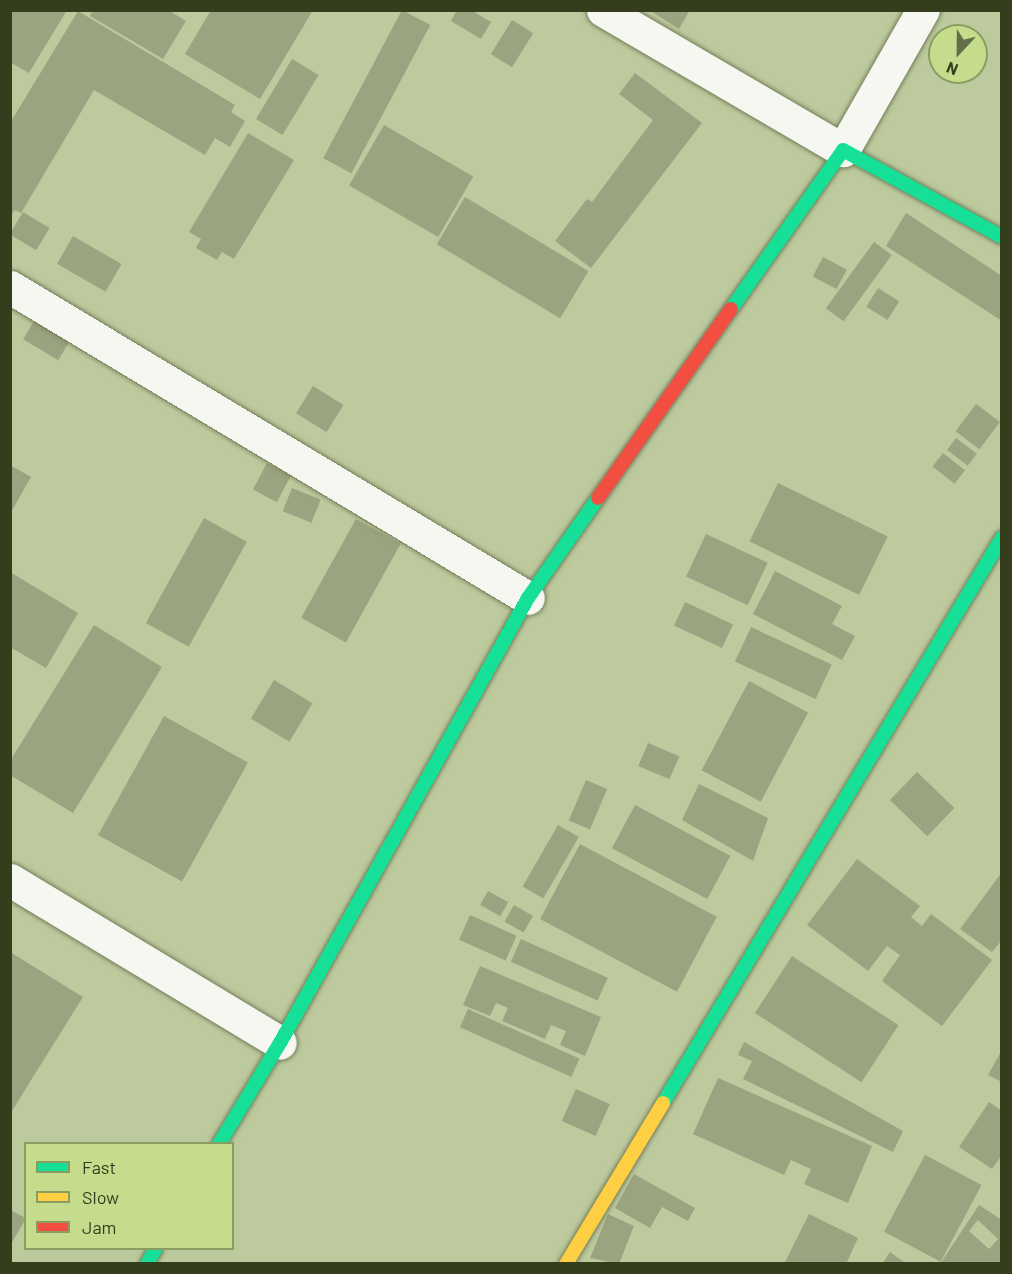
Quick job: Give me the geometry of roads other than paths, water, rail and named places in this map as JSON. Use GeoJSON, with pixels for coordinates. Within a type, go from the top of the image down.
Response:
{"type":"FeatureCollection","features":[{"type":"Feature","properties":{"kind":"street"},"geometry":{"type":"LineString","coordinates":[[603,10],[843,150],[1002,237]]}},
{"type":"Feature","properties":{"kind":"street"},"geometry":{"type":"LineString","coordinates":[[220,1142],[280,1043],[528,598],[843,150],[923,10]]}},
{"type":"Feature","properties":{"kind":"street"},"geometry":{"type":"LineString","coordinates":[[10,287],[528,598]]}},
{"type":"Feature","properties":{"kind":"street"},"geometry":{"type":"LineString","coordinates":[[566,1263],[1002,538]]}},
{"type":"Feature","properties":{"kind":"street"},"geometry":{"type":"LineString","coordinates":[[10,880],[280,1043]]}},
{"type":"Feature","properties":{"kind":"street"},"geometry":{"type":"LineString","coordinates":[[147,1263],[155,1250]]}}]}
